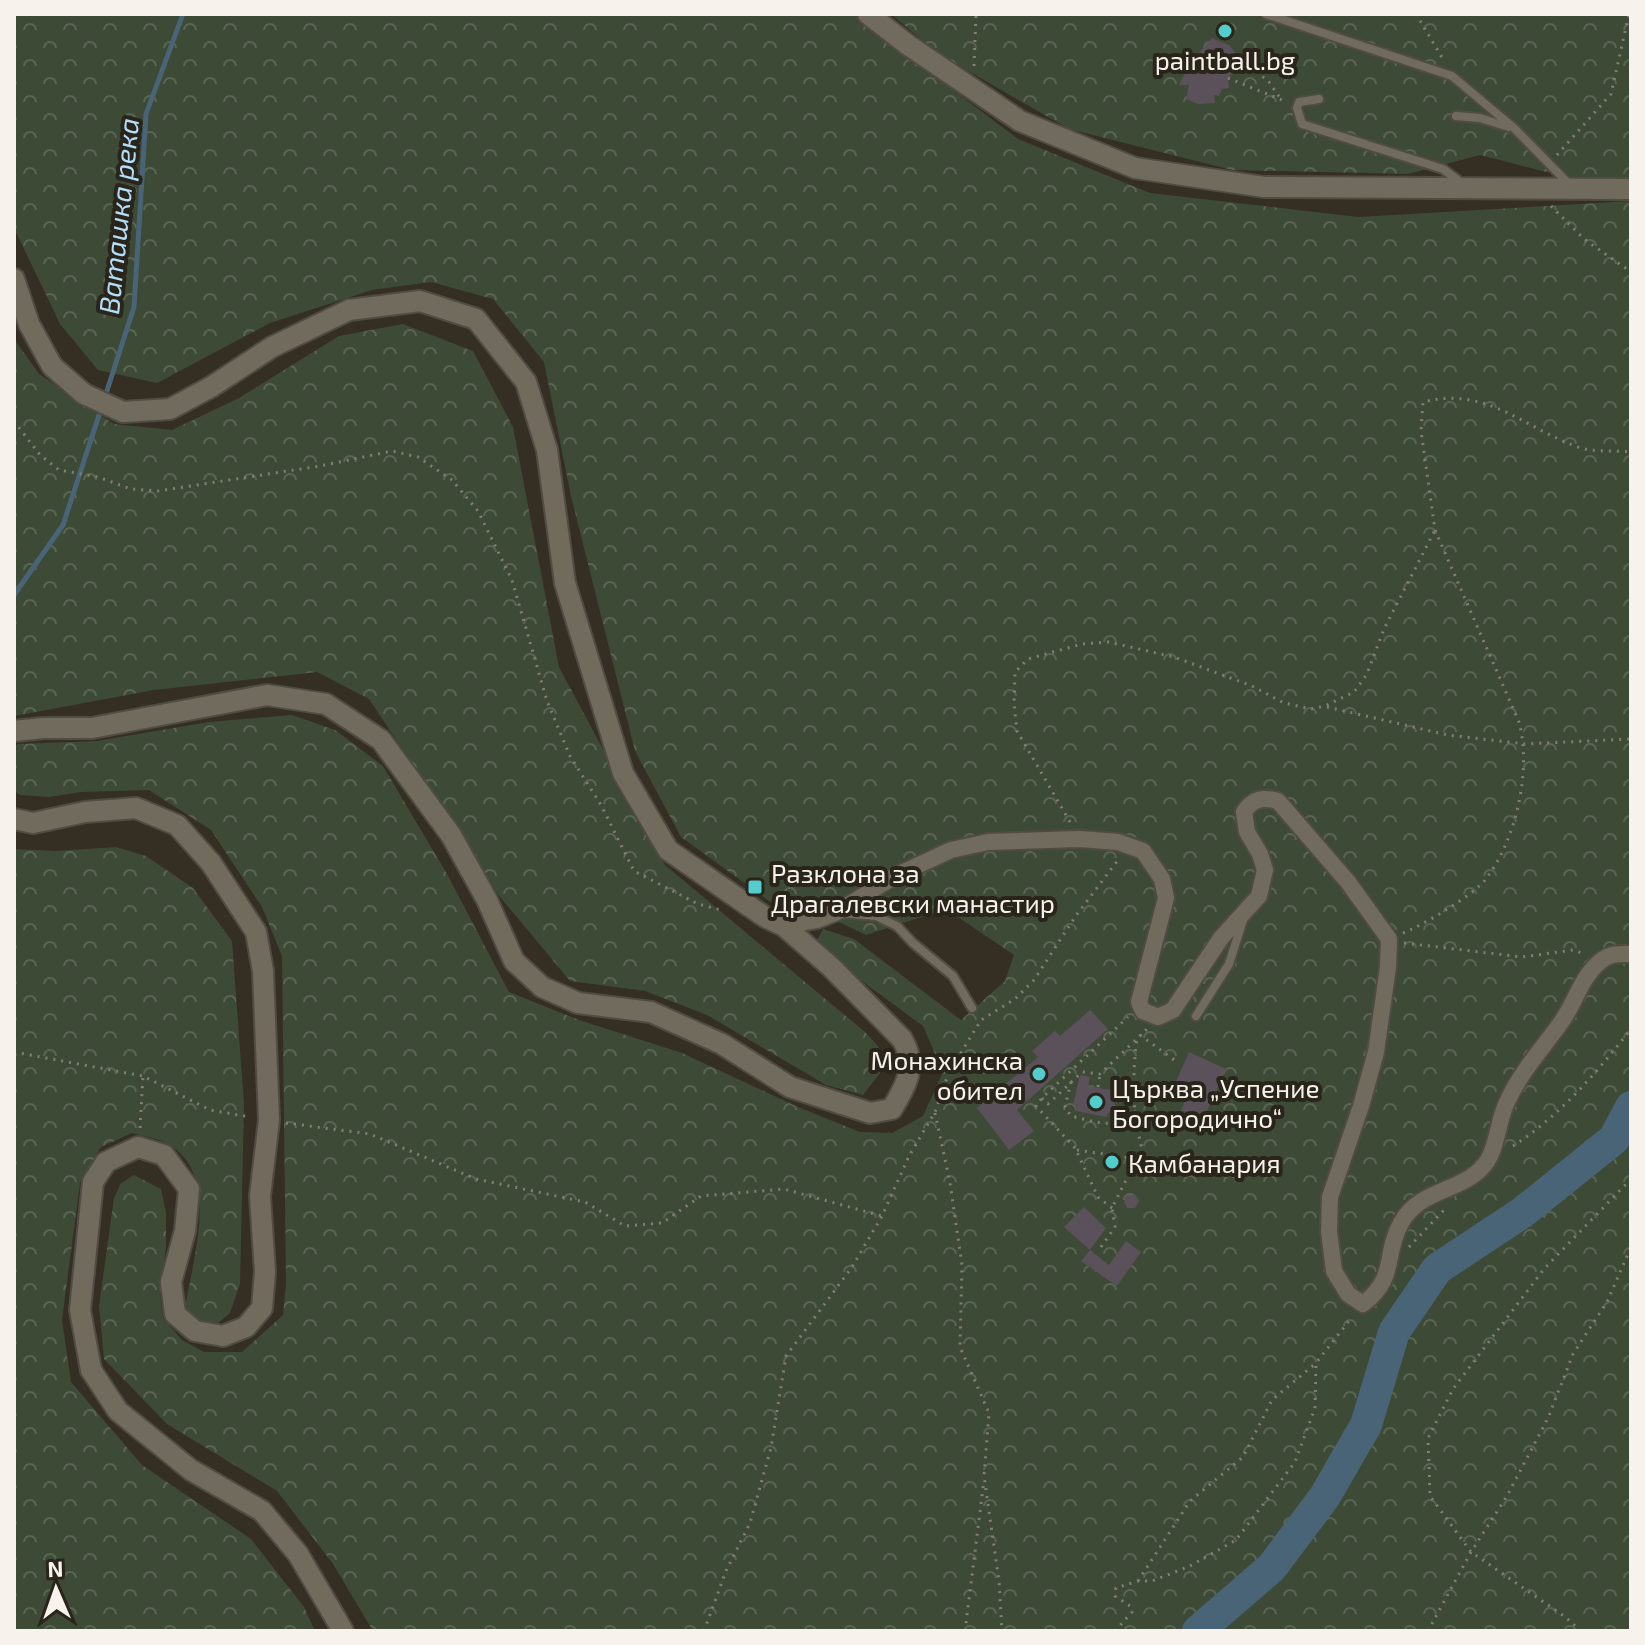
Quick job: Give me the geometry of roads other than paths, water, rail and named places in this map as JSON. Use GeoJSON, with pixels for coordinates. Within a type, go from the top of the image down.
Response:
{"type":"FeatureCollection","features":[{"type":"Feature","properties":{"kind":"street"},"geometry":{"type":"LineString","coordinates":[[868,14],[1020,121],[1135,168],[1264,187],[1631,189]]}},
{"type":"Feature","properties":{"kind":"street"},"geometry":{"type":"LineString","coordinates":[[14,279],[29,324],[52,366],[84,394],[123,412],[170,409],[211,387],[272,347],[349,310],[420,301],[476,319],[526,382],[547,450],[565,583],[623,773],[668,850],[765,917],[784,926],[831,967],[902,1039],[909,1052],[905,1088],[892,1109],[870,1113],[790,1087],[722,1044],[651,1012],[578,1003],[542,987],[514,961],[487,900],[451,835],[381,740],[326,704],[267,695],[170,716],[92,728],[14,731]]}},
{"type":"Feature","properties":{"kind":"street"},"geometry":{"type":"LineString","coordinates":[[784,926],[817,920],[837,912],[895,876],[951,850],[988,842],[1080,839],[1118,842],[1143,851],[1162,879],[1166,898],[1140,996],[1140,1007],[1148,1015],[1158,1017],[1173,1010],[1221,938],[1259,896],[1265,870],[1247,832],[1244,812],[1256,800],[1266,798],[1278,801],[1348,882],[1389,939],[1376,1052],[1330,1197],[1329,1231],[1334,1271],[1348,1294],[1363,1304],[1384,1283],[1401,1223],[1417,1204],[1435,1192],[1466,1181],[1486,1163],[1512,1093],[1530,1060],[1564,1018],[1580,986],[1601,960],[1613,954],[1631,954]]}},
{"type":"Feature","properties":{"kind":"street"},"geometry":{"type":"LineString","coordinates":[[14,819],[33,823],[85,812],[136,808],[177,825],[211,863],[256,932],[263,971],[269,1120],[260,1196],[265,1272],[262,1308],[246,1327],[223,1336],[195,1331],[175,1314],[171,1282],[185,1231],[189,1189],[164,1155],[138,1147],[106,1162],[93,1182],[80,1310],[91,1370],[118,1411],[191,1470],[262,1511],[298,1554],[343,1631]]}},
{"type":"Feature","properties":{"kind":"lane"},"geometry":{"type":"LineString","coordinates":[[1266,14],[1452,76],[1514,128],[1573,190]]}},
{"type":"Feature","properties":{"kind":"lane"},"geometry":{"type":"LineString","coordinates":[[1319,99],[1299,102],[1302,124],[1443,169],[1470,189]]}},
{"type":"Feature","properties":{"kind":"lane"},"geometry":{"type":"LineString","coordinates":[[1456,116],[1480,118],[1514,128]]}},
{"type":"Feature","properties":{"kind":"lane"},"geometry":{"type":"LineString","coordinates":[[837,912],[876,916],[897,926],[953,976],[972,1008]]}},
{"type":"Feature","properties":{"kind":"lane"},"geometry":{"type":"LineString","coordinates":[[1196,1016],[1229,964],[1246,912]]}},
{"type":"Feature","properties":{"kind":"waterway","name":"Ваташка река"},"geometry":{"type":"LineString","coordinates":[[104,400],[134,307],[146,114],[183,14]]}},
{"type":"Feature","properties":{"kind":"waterway","name":"Ваташка река"},"geometry":{"type":"LineString","coordinates":[[14,595],[63,525],[101,409]]}},
{"type":"Feature","properties":{"kind":"waterway"},"geometry":{"type":"LineString","coordinates":[[1198,1631],[1272,1567],[1325,1496],[1366,1425],[1394,1332],[1437,1269],[1523,1212],[1614,1139],[1631,1107]]}},
{"type":"Feature","properties":{"kind":"place","name":"paintball.bg"},"geometry":{"type":"Point","coordinates":[1225,31]}},
{"type":"Feature","properties":{"kind":"place","name":"Разклона за Драгалевски манастир"},"geometry":{"type":"Point","coordinates":[755,887]}},
{"type":"Feature","properties":{"kind":"place","name":"Монахинска обител"},"geometry":{"type":"Point","coordinates":[1039,1074]}},
{"type":"Feature","properties":{"kind":"place","name":"Църква „Успение Богородично“"},"geometry":{"type":"Point","coordinates":[1096,1102]}},
{"type":"Feature","properties":{"kind":"place","name":"Камбанария"},"geometry":{"type":"Point","coordinates":[1112,1162]}}]}
